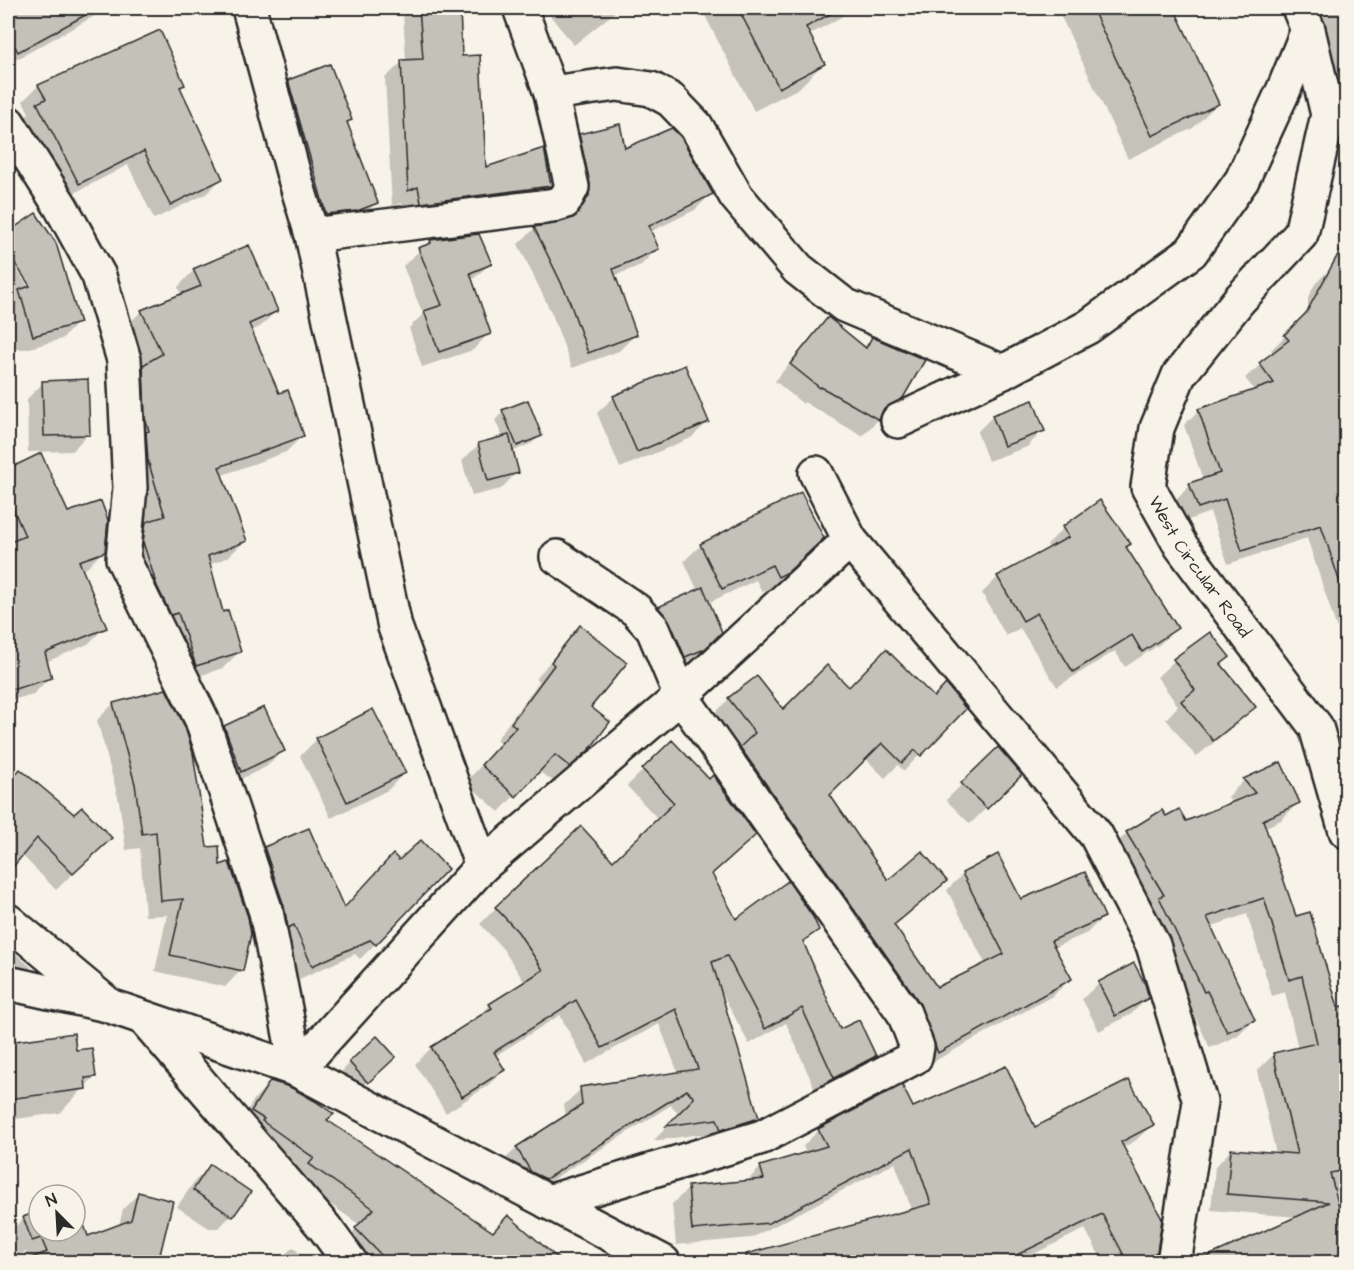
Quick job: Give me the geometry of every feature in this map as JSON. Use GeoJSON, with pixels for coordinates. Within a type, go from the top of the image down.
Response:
{"type":"FeatureCollection","features":[{"type":"Feature","properties":{"kind":"street"},"geometry":{"type":"LineString","coordinates":[[249,8],[312,235],[395,627],[482,866]]}},
{"type":"Feature","properties":{"kind":"street"},"geometry":{"type":"LineString","coordinates":[[312,235],[550,206],[564,202],[572,187],[551,93],[520,8]]}},
{"type":"Feature","properties":{"kind":"street"},"geometry":{"type":"LineString","coordinates":[[898,421],[1003,372],[1089,327],[1191,252],[1242,180],[1304,19]]}},
{"type":"Feature","properties":{"kind":"street","name":"West Circular Road"},"geometry":{"type":"LineString","coordinates":[[1304,19],[1328,115],[1301,234],[1239,300],[1179,375],[1157,428],[1148,487],[1181,546],[1316,727],[1347,831]]}},
{"type":"Feature","properties":{"kind":"street"},"geometry":{"type":"LineString","coordinates":[[551,93],[617,84],[651,89],[672,100],[696,126],[736,196],[798,269],[844,305],[1003,372]]}},
{"type":"Feature","properties":{"kind":"street"},"geometry":{"type":"LineString","coordinates":[[8,123],[61,207],[99,276],[124,360],[130,488],[123,559],[202,720],[266,912],[297,1070]]}},
{"type":"Feature","properties":{"kind":"street"},"geometry":{"type":"LineString","coordinates":[[816,473],[850,540],[1096,835],[1153,945],[1200,1102],[1174,1263]]}},
{"type":"Feature","properties":{"kind":"street"},"geometry":{"type":"LineString","coordinates":[[297,1070],[482,866],[681,696],[850,540]]}},
{"type":"Feature","properties":{"kind":"street"},"geometry":{"type":"LineString","coordinates":[[548,1202],[762,1137],[915,1057],[917,1047],[904,1013],[681,696],[653,629],[636,610],[557,557]]}},
{"type":"Feature","properties":{"kind":"street"},"geometry":{"type":"LineString","coordinates":[[8,921],[107,1005]]}},
{"type":"Feature","properties":{"kind":"street"},"geometry":{"type":"LineString","coordinates":[[8,983],[107,1005],[297,1070],[663,1263]]}},
{"type":"Feature","properties":{"kind":"street"},"geometry":{"type":"LineString","coordinates":[[143,1017],[325,1228],[350,1263]]}},
{"type":"Feature","properties":{"kind":"street"},"geometry":{"type":"LineString","coordinates":[[597,1228],[607,1263]]}},
{"type":"Feature","properties":{"kind":"building"},"geometry":{"type":"Polygon","coordinates":[[[8,8],[98,8],[18,52],[8,34],[8,8]]]}},
{"type":"Feature","properties":{"kind":"building"},"geometry":{"type":"Polygon","coordinates":[[[419,8],[460,8],[462,56],[480,55],[486,167],[544,148],[551,186],[421,203],[418,187],[408,191],[401,60],[423,59],[419,8]]]}},
{"type":"Feature","properties":{"kind":"building"},"geometry":{"type":"Polygon","coordinates":[[[738,8],[841,8],[806,27],[825,64],[779,88],[738,8]]]}},
{"type":"Feature","properties":{"kind":"building"},"geometry":{"type":"Polygon","coordinates":[[[1092,8],[1174,8],[1219,104],[1152,136],[1092,8]]]}},
{"type":"Feature","properties":{"kind":"building"},"geometry":{"type":"Polygon","coordinates":[[[160,30],[185,85],[180,87],[223,179],[170,205],[144,151],[79,184],[37,103],[46,99],[38,85],[160,30]]]}},
{"type":"Feature","properties":{"kind":"building"},"geometry":{"type":"Polygon","coordinates":[[[330,64],[352,120],[347,122],[378,203],[357,211],[326,214],[288,80],[330,64]]]}},
{"type":"Feature","properties":{"kind":"building"},"geometry":{"type":"Polygon","coordinates":[[[620,124],[625,148],[672,128],[681,137],[713,194],[649,226],[659,249],[613,269],[637,335],[588,353],[568,297],[534,227],[555,224],[576,216],[589,196],[590,184],[579,134],[620,124]]]}},
{"type":"Feature","properties":{"kind":"building"},"geometry":{"type":"Polygon","coordinates":[[[36,213],[56,243],[80,323],[33,336],[19,290],[30,286],[8,253],[8,232],[36,213]]]}},
{"type":"Feature","properties":{"kind":"building"},"geometry":{"type":"Polygon","coordinates":[[[479,234],[492,264],[470,273],[491,334],[439,352],[424,311],[442,305],[418,248],[431,243],[430,240],[479,234]]]}},
{"type":"Feature","properties":{"kind":"building"},"geometry":{"type":"Polygon","coordinates":[[[1347,238],[1347,585],[1341,586],[1321,525],[1242,551],[1225,499],[1198,508],[1189,483],[1220,473],[1198,409],[1274,383],[1259,363],[1289,340],[1284,335],[1306,313],[1347,238]]]}},
{"type":"Feature","properties":{"kind":"building"},"geometry":{"type":"Polygon","coordinates":[[[249,245],[278,311],[249,324],[279,393],[288,390],[304,436],[219,467],[247,541],[208,556],[223,612],[228,610],[241,652],[196,666],[178,613],[171,615],[157,586],[143,542],[146,522],[165,516],[148,461],[146,432],[149,431],[145,418],[143,365],[162,354],[141,310],[201,286],[193,269],[249,245]]]}},
{"type":"Feature","properties":{"kind":"building"},"geometry":{"type":"Polygon","coordinates":[[[828,317],[866,348],[872,337],[925,360],[903,398],[883,410],[879,420],[820,388],[790,364],[828,317]]]}},
{"type":"Feature","properties":{"kind":"building"},"geometry":{"type":"Polygon","coordinates":[[[685,365],[709,422],[637,452],[613,396],[685,365]]]}},
{"type":"Feature","properties":{"kind":"building"},"geometry":{"type":"Polygon","coordinates":[[[88,379],[90,435],[44,436],[42,381],[88,379]]]}},
{"type":"Feature","properties":{"kind":"building"},"geometry":{"type":"Polygon","coordinates":[[[528,400],[542,436],[517,446],[502,410],[528,400]]]}},
{"type":"Feature","properties":{"kind":"building"},"geometry":{"type":"Polygon","coordinates":[[[1033,400],[1045,431],[1004,446],[992,415],[1033,400]]]}},
{"type":"Feature","properties":{"kind":"building"},"geometry":{"type":"Polygon","coordinates":[[[509,435],[519,473],[488,481],[478,443],[509,435]]]}},
{"type":"Feature","properties":{"kind":"building"},"geometry":{"type":"Polygon","coordinates":[[[41,453],[68,512],[101,501],[108,520],[105,552],[79,561],[107,628],[45,653],[52,678],[8,691],[8,543],[25,536],[8,497],[8,469],[41,453]]]}},
{"type":"Feature","properties":{"kind":"building"},"geometry":{"type":"Polygon","coordinates":[[[801,492],[824,538],[788,572],[778,577],[772,565],[722,589],[700,544],[801,492]]]}},
{"type":"Feature","properties":{"kind":"building"},"geometry":{"type":"Polygon","coordinates":[[[1100,500],[1131,544],[1126,547],[1178,628],[1142,652],[1132,635],[1073,672],[1037,613],[1023,621],[997,576],[1069,537],[1062,527],[1100,500]]]}},
{"type":"Feature","properties":{"kind":"building"},"geometry":{"type":"Polygon","coordinates":[[[703,587],[722,632],[705,649],[685,657],[670,622],[658,607],[703,587]]]}},
{"type":"Feature","properties":{"kind":"building"},"geometry":{"type":"Polygon","coordinates":[[[580,625],[627,663],[591,707],[610,722],[590,749],[570,767],[555,755],[516,797],[481,765],[516,727],[511,723],[554,665],[551,662],[580,625]]]}},
{"type":"Feature","properties":{"kind":"building"},"geometry":{"type":"Polygon","coordinates":[[[1210,632],[1230,657],[1221,664],[1256,707],[1213,741],[1181,701],[1195,690],[1173,659],[1210,632]]]}},
{"type":"Feature","properties":{"kind":"building"},"geometry":{"type":"Polygon","coordinates":[[[886,649],[934,697],[946,684],[966,709],[921,756],[915,750],[902,763],[882,743],[830,795],[888,880],[922,851],[947,881],[894,925],[937,987],[1004,954],[962,873],[998,854],[1021,899],[1085,872],[1105,917],[1051,941],[1072,979],[938,1053],[919,1002],[740,747],[755,733],[728,698],[757,676],[783,709],[827,665],[849,687],[886,649]]]}},
{"type":"Feature","properties":{"kind":"building"},"geometry":{"type":"Polygon","coordinates":[[[166,689],[185,727],[193,753],[207,847],[219,846],[220,865],[229,862],[248,917],[251,934],[243,971],[170,955],[183,899],[161,901],[156,832],[142,834],[135,784],[113,703],[166,689]]]}},
{"type":"Feature","properties":{"kind":"building"},"geometry":{"type":"Polygon","coordinates":[[[264,707],[285,751],[241,772],[224,726],[264,707]]]}},
{"type":"Feature","properties":{"kind":"building"},"geometry":{"type":"Polygon","coordinates":[[[373,709],[406,773],[347,802],[316,738],[373,709]]]}},
{"type":"Feature","properties":{"kind":"building"},"geometry":{"type":"Polygon","coordinates":[[[672,740],[709,779],[713,775],[756,835],[712,874],[736,919],[788,881],[813,917],[819,930],[803,941],[840,1029],[859,1020],[876,1056],[834,1078],[802,1008],[765,1029],[727,956],[712,962],[759,1118],[721,1130],[717,1119],[666,1126],[694,1098],[687,1090],[546,1179],[531,1172],[516,1147],[582,1105],[580,1087],[698,1069],[676,1009],[602,1048],[576,1000],[494,1052],[505,1070],[462,1097],[431,1047],[492,1008],[489,1004],[543,970],[518,932],[495,907],[581,826],[613,861],[674,803],[642,769],[672,740]]]}},
{"type":"Feature","properties":{"kind":"building"},"geometry":{"type":"Polygon","coordinates":[[[998,747],[1022,775],[987,809],[961,783],[998,747]]]}},
{"type":"Feature","properties":{"kind":"building"},"geometry":{"type":"Polygon","coordinates":[[[1281,762],[1300,803],[1263,820],[1296,916],[1310,912],[1338,1007],[1347,1005],[1347,1170],[1330,1173],[1347,1236],[1347,1263],[1193,1263],[1329,1202],[1227,1194],[1231,1149],[1297,1154],[1273,1053],[1317,1043],[1302,976],[1289,980],[1264,898],[1207,917],[1255,1020],[1227,1032],[1207,991],[1204,992],[1159,897],[1164,895],[1126,832],[1162,810],[1166,816],[1179,809],[1186,821],[1255,793],[1243,779],[1281,762]]]}},
{"type":"Feature","properties":{"kind":"building"},"geometry":{"type":"Polygon","coordinates":[[[20,769],[74,814],[82,807],[112,838],[73,874],[37,838],[8,873],[8,784],[20,769]]]}},
{"type":"Feature","properties":{"kind":"building"},"geometry":{"type":"Polygon","coordinates":[[[309,828],[344,908],[393,854],[399,860],[421,840],[448,869],[376,945],[370,940],[312,966],[294,925],[288,928],[284,906],[264,847],[309,828]]]}},
{"type":"Feature","properties":{"kind":"building"},"geometry":{"type":"Polygon","coordinates":[[[1134,963],[1145,984],[1149,998],[1115,1016],[1098,982],[1134,963]]]}},
{"type":"Feature","properties":{"kind":"building"},"geometry":{"type":"Polygon","coordinates":[[[74,1033],[76,1050],[92,1048],[96,1077],[85,1078],[86,1089],[8,1099],[8,1042],[74,1033]]]}},
{"type":"Feature","properties":{"kind":"building"},"geometry":{"type":"Polygon","coordinates":[[[377,1036],[396,1057],[368,1083],[349,1062],[377,1036]]]}},
{"type":"Feature","properties":{"kind":"building"},"geometry":{"type":"Polygon","coordinates":[[[1006,1066],[1035,1127],[1129,1080],[1154,1125],[1121,1142],[1162,1219],[1157,1252],[1137,1263],[1128,1263],[1102,1214],[1002,1262],[747,1263],[746,1254],[931,1204],[912,1148],[769,1223],[692,1230],[688,1186],[764,1179],[760,1166],[827,1146],[818,1129],[902,1085],[913,1107],[1006,1066]]]}},
{"type":"Feature","properties":{"kind":"building"},"geometry":{"type":"Polygon","coordinates":[[[270,1081],[290,1087],[315,1101],[334,1114],[327,1120],[493,1232],[508,1215],[563,1263],[389,1263],[355,1228],[374,1209],[309,1164],[314,1158],[251,1111],[270,1081]]]}},
{"type":"Feature","properties":{"kind":"building"},"geometry":{"type":"Polygon","coordinates":[[[210,1164],[251,1192],[233,1217],[193,1190],[210,1164]]]}},
{"type":"Feature","properties":{"kind":"building"},"geometry":{"type":"Polygon","coordinates":[[[138,1192],[173,1201],[158,1263],[26,1263],[26,1260],[47,1252],[43,1243],[87,1243],[87,1233],[88,1236],[131,1220],[138,1192]]]}},
{"type":"Feature","properties":{"kind":"building"},"geometry":{"type":"Polygon","coordinates":[[[27,1216],[27,1228],[23,1217],[27,1216]]]}}]}
